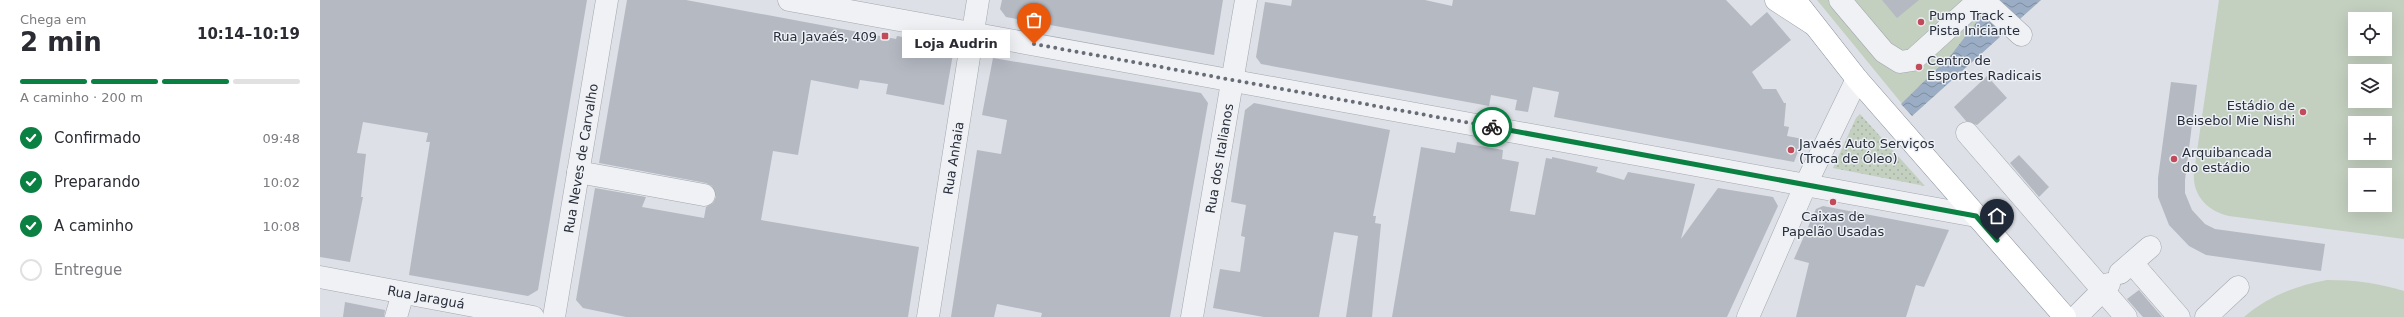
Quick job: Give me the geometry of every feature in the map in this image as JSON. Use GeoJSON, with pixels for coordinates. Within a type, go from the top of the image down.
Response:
{"type":"FeatureCollection","features":[{"type":"Feature","properties":{"kind":"main road"},"geometry":{"type":"LineString","coordinates":[[1776,0],[1813,24]]}},
{"type":"Feature","properties":{"kind":"main road"},"geometry":{"type":"LineString","coordinates":[[1795,0],[1857,79],[2065,317]]}},
{"type":"Feature","properties":{"kind":"street","name":"Rua Neves de Carvalho"},"geometry":{"type":"LineString","coordinates":[[554,317],[607,0]]}},
{"type":"Feature","properties":{"kind":"street"},"geometry":{"type":"LineString","coordinates":[[789,0],[1976,216]]}},
{"type":"Feature","properties":{"kind":"street","name":"Rua Anhaia"},"geometry":{"type":"LineString","coordinates":[[928,317],[978,0]]}},
{"type":"Feature","properties":{"kind":"street","name":"Rua dos Italianos"},"geometry":{"type":"LineString","coordinates":[[1192,317],[1246,0]]}},
{"type":"Feature","properties":{"kind":"street"},"geometry":{"type":"LineString","coordinates":[[1840,0],[1884,52],[1900,62],[1913,60],[1983,1],[2018,32]]}},
{"type":"Feature","properties":{"kind":"street"},"geometry":{"type":"LineString","coordinates":[[1748,317],[1806,184],[1857,79]]}},
{"type":"Feature","properties":{"kind":"street"},"geometry":{"type":"LineString","coordinates":[[1967,133],[2115,279],[2179,317]]}},
{"type":"Feature","properties":{"kind":"street"},"geometry":{"type":"LineString","coordinates":[[578,172],[704,194]]}},
{"type":"Feature","properties":{"kind":"street"},"geometry":{"type":"LineString","coordinates":[[2076,317],[2150,248]]}},
{"type":"Feature","properties":{"kind":"street","name":"Rua Jaraguá"},"geometry":{"type":"LineString","coordinates":[[320,277],[533,317]]}},
{"type":"Feature","properties":{"kind":"street"},"geometry":{"type":"LineString","coordinates":[[2115,279],[2126,317]]}},
{"type":"Feature","properties":{"kind":"street"},"geometry":{"type":"LineString","coordinates":[[2206,317],[2238,288]]}},
{"type":"Feature","properties":{"kind":"street"},"geometry":{"type":"LineString","coordinates":[[396,317],[403,293]]}},
{"type":"Feature","properties":{"kind":"green space","name":"Centro de Esportes Radicais"},"geometry":{"type":"Polygon","coordinates":[[[1817,0],[2041,0],[1912,116],[1817,0]]]}},
{"type":"Feature","properties":{"kind":"green space","name":"Estádio de Beisebol Mie Nishi"},"geometry":{"type":"Polygon","coordinates":[[[2219,0],[2404,0],[2404,239],[2221,214],[2202,201],[2198,195],[2194,180],[2219,0]]]}},
{"type":"Feature","properties":{"kind":"green space"},"geometry":{"type":"Polygon","coordinates":[[[1860,114],[1925,186],[1833,168],[1856,118],[1860,114]]]}},
{"type":"Feature","properties":{"kind":"green space"},"geometry":{"type":"Polygon","coordinates":[[[2327,280],[2366,282],[2404,291],[2404,317],[2244,317],[2263,303],[2282,293],[2304,285],[2327,280]]]}},
{"type":"Feature","properties":{"kind":"water"},"geometry":{"type":"Polygon","coordinates":[[[1998,0],[2041,0],[1912,116],[1901,104],[1951,55],[1989,6],[1998,0]]]}},
{"type":"Feature","properties":{"kind":"building"},"geometry":{"type":"Polygon","coordinates":[[[320,0],[587,0],[538,290],[528,296],[409,275],[430,142],[426,142],[428,133],[363,122],[357,153],[366,154],[361,197],[363,197],[350,262],[320,257],[320,0]]]}},
{"type":"Feature","properties":{"kind":"building"},"geometry":{"type":"Polygon","coordinates":[[[627,0],[686,0],[896,39],[897,36],[947,45],[953,54],[944,105],[886,94],[888,84],[860,80],[858,89],[811,80],[798,155],[773,151],[761,220],[919,247],[908,317],[626,317],[583,308],[576,300],[595,188],[646,197],[642,207],[704,218],[706,207],[713,203],[716,197],[712,186],[706,183],[599,163],[627,0]]]}},
{"type":"Feature","properties":{"kind":"building"},"geometry":{"type":"Polygon","coordinates":[[[1002,0],[1223,0],[1214,55],[1006,17],[1000,9],[1002,0]]]}},
{"type":"Feature","properties":{"kind":"building"},"geometry":{"type":"Polygon","coordinates":[[[1292,0],[1425,0],[1452,6],[1453,0],[1726,0],[1751,26],[1767,12],[1791,40],[1752,72],[1763,89],[1776,89],[1784,103],[1786,103],[1784,126],[1789,127],[1787,136],[1803,139],[1794,162],[1554,117],[1559,92],[1533,87],[1528,112],[1515,110],[1517,100],[1491,95],[1489,106],[1261,64],[1256,57],[1265,2],[1291,6],[1292,0]]]}},
{"type":"Feature","properties":{"kind":"building"},"geometry":{"type":"Polygon","coordinates":[[[1882,0],[1919,0],[1897,18],[1882,0]]]}},
{"type":"Feature","properties":{"kind":"building"},"geometry":{"type":"Polygon","coordinates":[[[993,58],[1201,93],[1208,103],[1170,317],[1041,317],[1042,313],[997,304],[994,317],[951,317],[977,150],[1001,154],[1007,120],[982,115],[993,58]]]}},
{"type":"Feature","properties":{"kind":"building"},"geometry":{"type":"Polygon","coordinates":[[[1987,76],[2007,98],[1977,125],[1966,121],[1954,107],[1987,76]]]}},
{"type":"Feature","properties":{"kind":"building","name":"Arquibancada do estádio"},"geometry":{"type":"Polygon","coordinates":[[[2171,82],[2197,85],[2185,180],[2185,193],[2192,210],[2205,224],[2215,229],[2325,244],[2321,271],[2206,255],[2189,246],[2169,225],[2158,197],[2158,178],[2171,82]]]}},
{"type":"Feature","properties":{"kind":"building"},"geometry":{"type":"Polygon","coordinates":[[[1254,103],[1390,130],[1373,216],[1376,216],[1375,223],[1381,224],[1372,317],[1346,317],[1358,236],[1334,232],[1319,317],[1264,317],[1213,308],[1220,269],[1240,272],[1245,237],[1241,236],[1246,205],[1231,202],[1245,110],[1254,103]]]}},
{"type":"Feature","properties":{"kind":"building"},"geometry":{"type":"Polygon","coordinates":[[[1457,142],[1503,150],[1502,159],[1519,162],[1510,211],[1535,215],[1546,158],[1552,159],[1552,157],[1598,167],[1596,172],[1624,180],[1628,172],[1695,184],[1681,239],[1718,188],[1773,197],[1778,206],[1727,317],[1392,317],[1421,147],[1455,153],[1457,142]]]}},
{"type":"Feature","properties":{"kind":"building"},"geometry":{"type":"Polygon","coordinates":[[[2019,155],[2049,187],[2039,197],[2010,163],[2019,155]]]}},
{"type":"Feature","properties":{"kind":"building"},"geometry":{"type":"Polygon","coordinates":[[[1823,206],[1949,230],[1924,287],[1916,285],[1906,317],[1796,317],[1809,263],[1794,259],[1816,209],[1823,206]]]}},
{"type":"Feature","properties":{"kind":"building"},"geometry":{"type":"Polygon","coordinates":[[[2139,290],[2162,317],[2143,317],[2127,299],[2139,290]]]}},
{"type":"Feature","properties":{"kind":"building"},"geometry":{"type":"Polygon","coordinates":[[[345,302],[385,310],[384,317],[343,317],[345,302]]]}},
{"type":"Feature","properties":{"kind":"way so far"},"geometry":{"type":"LineString","coordinates":[[1034,44],[1492,127]]}},
{"type":"Feature","properties":{"kind":"place","name":"Pump Track - Pista Iniciante"},"geometry":{"type":"Point","coordinates":[1921,22]}},
{"type":"Feature","properties":{"kind":"place","name":"Rua Javaés, 409"},"geometry":{"type":"Point","coordinates":[885,36]}},
{"type":"Feature","properties":{"kind":"place","name":"Loja Audrin"},"geometry":{"type":"Point","coordinates":[1034,44]}},
{"type":"Feature","properties":{"kind":"place","name":"Centro de Esportes Radicais"},"geometry":{"type":"Point","coordinates":[1919,67]}},
{"type":"Feature","properties":{"kind":"place","name":"Estádio de Beisebol Mie Nishi"},"geometry":{"type":"Point","coordinates":[2303,112]}},
{"type":"Feature","properties":{"kind":"place","name":"Javaés Auto Serviços (Troca de Óleo)"},"geometry":{"type":"Point","coordinates":[1791,150]}},
{"type":"Feature","properties":{"kind":"place","name":"Arquibancada do estádio"},"geometry":{"type":"Point","coordinates":[2174,159]}},
{"type":"Feature","properties":{"kind":"place","name":"Caixas de Papelão Usadas"},"geometry":{"type":"Point","coordinates":[1833,202]}},
{"type":"Feature","properties":{"kind":"route"},"geometry":{"type":"LineString","coordinates":[[1492,127],[1976,216],[1997,240]]}}]}
